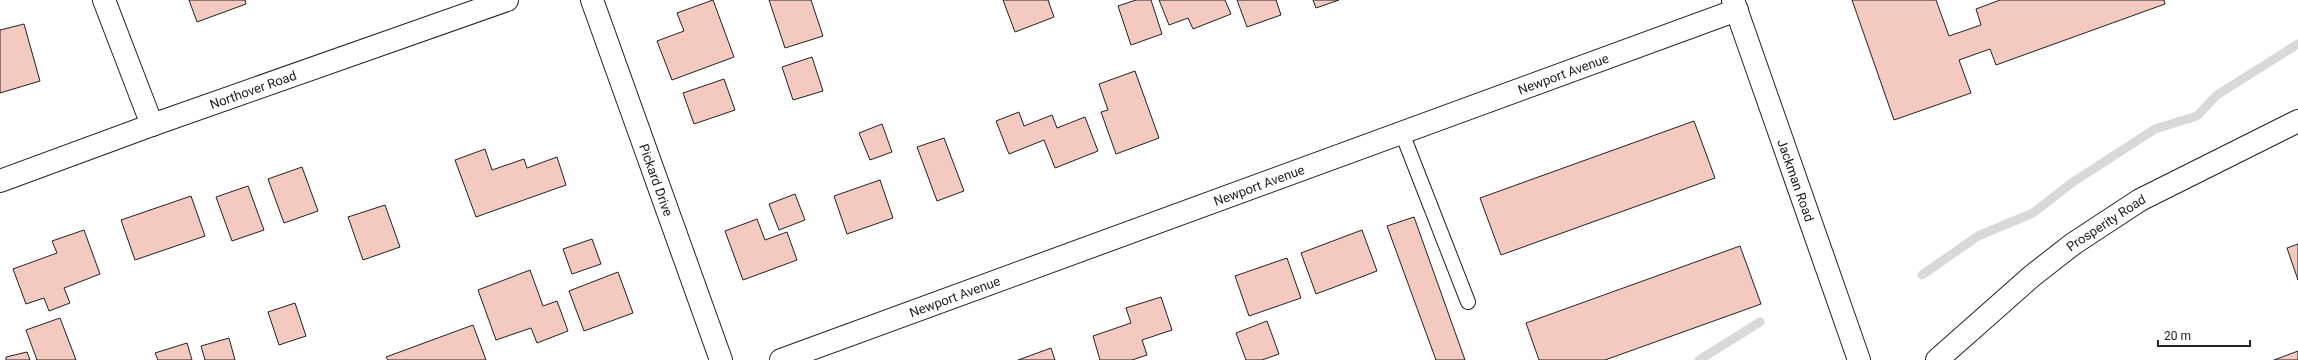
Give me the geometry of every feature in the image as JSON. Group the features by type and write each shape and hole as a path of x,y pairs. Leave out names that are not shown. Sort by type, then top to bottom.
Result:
{"street":[{"path":"104,0 152,125"},
{"name":"Northover Road","path":"0,181 152,125 507,0"},
{"name":"Pickard Drive","path":"592,0 721,360"},
{"name":"Newport Avenue","path":"781,360 1402,133 1735,5"},
{"name":"Jackman Road","path":"1735,5 1859,360"},
{"name":"Prosperity Road","path":"1937,360 2032,276 2073,244 2140,200 2298,121"}],"lane":[{"path":"1402,133 1468,302"}],"building":[{"path":"189,0 245,0 246,4 197,22"},
{"path":"713,0 734,57 672,80 657,41 684,31 677,13"},
{"path":"769,0 811,0 823,36 785,48"},
{"path":"1003,0 1048,0 1054,17 1015,32"},
{"path":"1136,0 1151,0 1162,34 1131,45 1118,6"},
{"path":"1159,0 1225,0 1231,14 1193,29 1188,18 1169,25"},
{"path":"1237,0 1276,0 1281,15 1247,27"},
{"path":"1313,0 1339,0 1316,8"},
{"path":"1852,0 1936,0 1949,36 1981,25 1976,9 2000,0 2164,0 2165,4 1996,65 1990,49 1959,60 1971,93 1894,120"},
{"path":"24,24 40,81 0,93 0,30"},
{"path":"812,57 823,91 793,100 782,67"},
{"path":"1135,71 1159,138 1116,154 1101,112 1108,110 1099,84"},
{"path":"724,79 735,110 694,124 683,93"},
{"path":"1019,112 1024,126 1052,115 1057,128 1085,117 1098,151 1055,168 1044,140 1009,154 996,121"},
{"path":"1694,121 1715,178 1501,255 1480,198"},
{"path":"882,124 892,152 870,160 859,133"},
{"path":"944,138 964,191 937,201 917,147"},
{"path":"485,149 492,170 524,159 527,168 557,157 566,185 476,217 455,160"},
{"path":"302,167 318,211 284,223 268,179"},
{"path":"880,180 893,218 847,234 834,196"},
{"path":"248,186 264,230 232,241 216,197"},
{"path":"795,194 805,220 779,230 769,204"},
{"path":"191,196 205,236 135,260 121,220"},
{"path":"385,205 400,247 363,260 348,217"},
{"path":"1414,217 1465,360 1436,360 1387,226"},
{"path":"757,219 765,240 787,232 797,260 743,280 725,231"},
{"path":"84,230 100,274 64,288 70,303 49,311 44,298 26,304 13,269 57,253 52,241"},
{"path":"1362,230 1377,271 1316,294 1301,253"},
{"path":"592,239 601,264 572,274 563,249"},
{"path":"2298,244 2298,280 2287,248"},
{"path":"1740,246 1761,304 1605,360 1539,360 1526,323"},
{"path":"1287,258 1301,298 1249,316 1235,276"},
{"path":"530,270 543,306 557,301 568,331 537,343 531,328 496,340 478,290"},
{"path":"618,272 633,313 584,331 569,291"},
{"path":"1161,297 1172,330 1142,340 1147,355 1132,360 1100,360 1093,336 1131,323 1126,308"},
{"path":"295,303 306,336 279,345 268,312"},
{"path":"60,318 76,360 37,360 26,330"},
{"path":"1267,321 1279,354 1262,360 1246,360 1236,333"},
{"path":"473,325 486,360 388,360 386,357"},
{"path":"229,338 235,360 205,360 201,346"},
{"path":"187,343 192,360 158,360 155,353"},
{"path":"1051,348 1055,360 1018,360"},
{"path":"2298,351 2298,360 2274,360"},
{"path":"27,352 30,360 6,360 6,357"}],"waterway":[{"path":"1922,275 1978,236 2033,213 2073,182 2155,129 2197,116 2217,95 2298,44"},
{"path":"1699,360 1760,322"}]}
